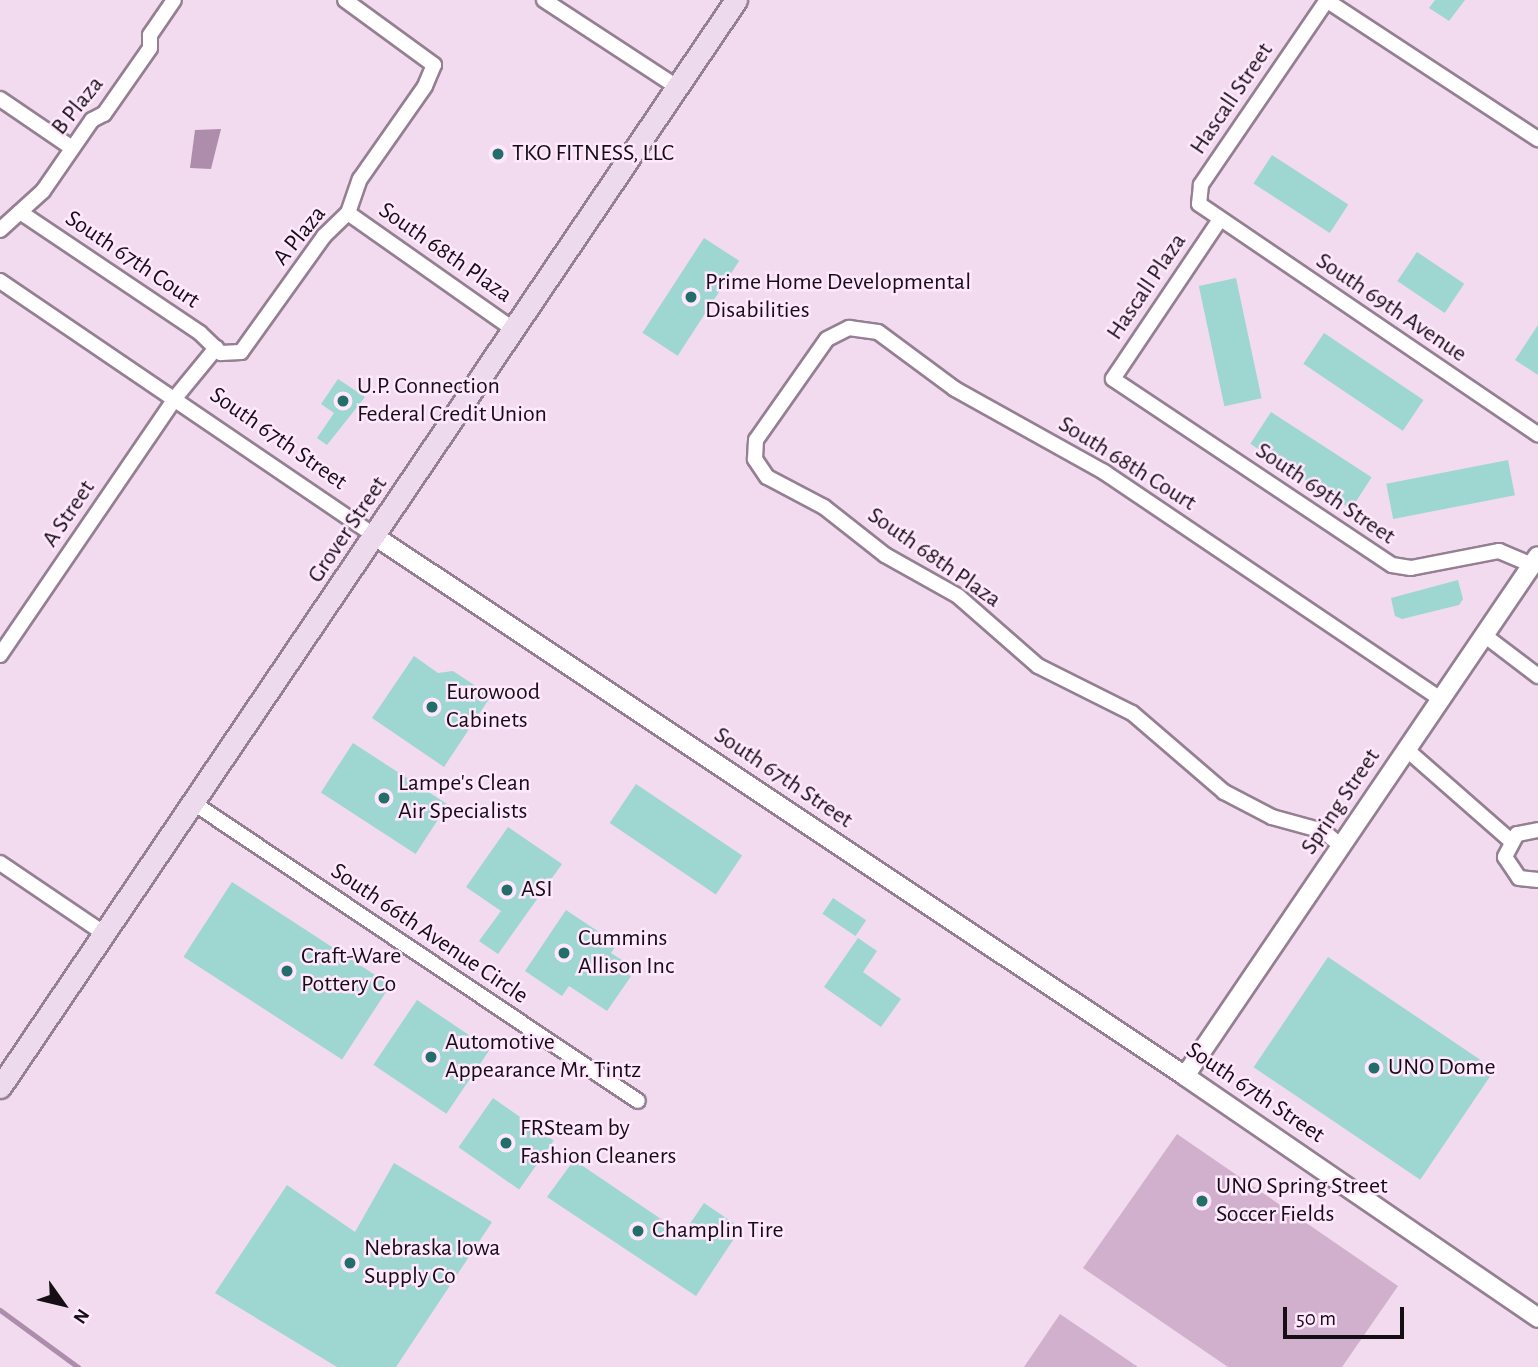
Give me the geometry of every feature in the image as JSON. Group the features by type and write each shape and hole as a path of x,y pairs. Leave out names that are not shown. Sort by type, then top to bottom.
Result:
{"main road":[{"name":"Grover Street","path":"0,1087 516,331 736,0"}],"street":[{"name":"B Plaza","path":"0,230 43,191 92,120 104,114 150,48 150,34 174,0"},
{"name":"A Plaza","path":"216,348 226,356 245,349 324,236 348,213 360,179 425,86 434,65 345,0"},
{"path":"544,0 677,87"},
{"path":"1327,0 1538,139"},
{"name":"Hascall Street","path":"1219,221 1199,204 1201,185 1327,0"},
{"path":"0,99 72,148"},
{"name":"South 67th Court","path":"20,212 216,348"},
{"name":"South 68th Plaza","path":"348,213 516,331"},
{"name":"Hascall Plaza","path":"1112,379 1219,221"},
{"name":"South 69th Avenue","path":"1219,221 1538,434"},
{"name":"South 67th Street","path":"0,281 376,537 1185,1076 1538,1318"},
{"name":"South 68th Court","path":"798,384 827,339 849,328 877,332 955,389 1104,472 1441,699"},
{"path":"175,398 216,348"},
{"name":"South 69th Street","path":"1112,379 1392,565 1411,568 1499,551 1535,561"},
{"name":"South 68th Plaza","path":"798,384 757,440 755,459 767,477 824,507 885,555 958,596 1038,666 1132,713 1224,792 1272,817 1323,831 1341,846"},
{"name":"A Street","path":"0,655 175,398"},
{"name":"Spring Street","path":"1185,1076 1535,561"},
{"path":"1484,635 1538,676"},
{"path":"1406,749 1510,840"},
{"name":"South 66th Avenue Circle","path":"195,804 638,1101"},
{"path":"1538,830 1525,830 1510,840 1505,857 1512,873 1527,881 1538,880"},
{"path":"0,863 105,934"}],"shaded area":[{"path":"221,129 211,169 190,168 195,130"},
{"name":"UNO Spring Street Soccer Fields","path":"1177,1134 1398,1286 1342,1367 1228,1367 1083,1268"},
{"path":"1060,1314 1138,1367 1024,1367"}],"building":[{"path":"1435,0 1465,0 1449,21 1429,8"},
{"path":"1272,155 1348,205 1330,233 1253,184"},
{"name":"Prime Home Developmental Disabilities","path":"704,238 739,261 678,356 642,333"},
{"path":"1417,252 1464,284 1445,313 1397,281"},
{"path":"1236,278 1262,398 1224,406 1199,286"},
{"path":"1538,325 1538,375 1515,360"},
{"path":"1324,333 1423,400 1403,431 1303,364"},
{"name":"U.P. Connection Federal Credit Union","path":"338,379 365,397 327,445 317,438 334,413 321,404"},
{"path":"1271,412 1372,477 1351,509 1250,444"},
{"path":"1508,460 1515,495 1393,519 1386,484"},
{"path":"1458,580 1463,599 1459,605 1402,619 1395,616 1391,598"},
{"name":"Eurowood Cabinets","path":"414,656 438,673 453,671 491,696 444,767 372,718"},
{"name":"Lampe's Clean Air Specialists","path":"353,743 448,805 416,854 321,792"},
{"path":"636,784 742,856 716,895 610,823"},
{"name":"ASI","path":"508,827 562,864 498,954 479,941 501,911 466,887"},
{"name":"Craft-Ware Pottery Co","path":"232,882 391,985 342,1060 184,957"},
{"path":"833,898 866,920 856,936 822,914"},
{"path":"566,910 617,944 611,953 636,969 607,1011 569,986 562,996 525,971"},
{"path":"858,938 877,951 863,972 901,999 881,1027 824,987"},
{"name":"UNO Dome","path":"1328,957 1495,1069 1420,1180 1254,1067"},
{"name":"Automotive Appearance Mr. Tintz","path":"417,1000 490,1049 446,1114 373,1065"},
{"name":"FRSteam by Fashion Cleaners","path":"493,1098 554,1140 519,1190 459,1147"},
{"name":"Champlin Tire","path":"574,1160 683,1234 704,1203 741,1228 696,1296 547,1197"},
{"name":"Nebraska Iowa Supply Co","path":"394,1163 492,1222 396,1367 337,1367 215,1293 287,1185 355,1232"}],"waterway":[{"path":"0,1310 78,1367"}],"place":[{"name":"TKO FITNESS, LLC","path":"498,154"},
{"name":"Prime Home Developmental Disabilities","path":"691,297"},
{"name":"U.P. Connection Federal Credit Union","path":"343,401"},
{"name":"Eurowood Cabinets","path":"432,707"},
{"name":"Lampe's Clean Air Specialists","path":"384,798"},
{"name":"ASI","path":"507,890"},
{"name":"Cummins Allison Inc","path":"564,953"},
{"name":"Craft-Ware Pottery Co","path":"287,971"},
{"name":"Automotive Appearance Mr. Tintz","path":"431,1057"},
{"name":"UNO Dome","path":"1374,1068"},
{"name":"FRSteam by Fashion Cleaners","path":"506,1143"},
{"name":"UNO Spring Street Soccer Fields","path":"1202,1201"},
{"name":"Champlin Tire","path":"638,1231"},
{"name":"Nebraska Iowa Supply Co","path":"350,1263"}]}
